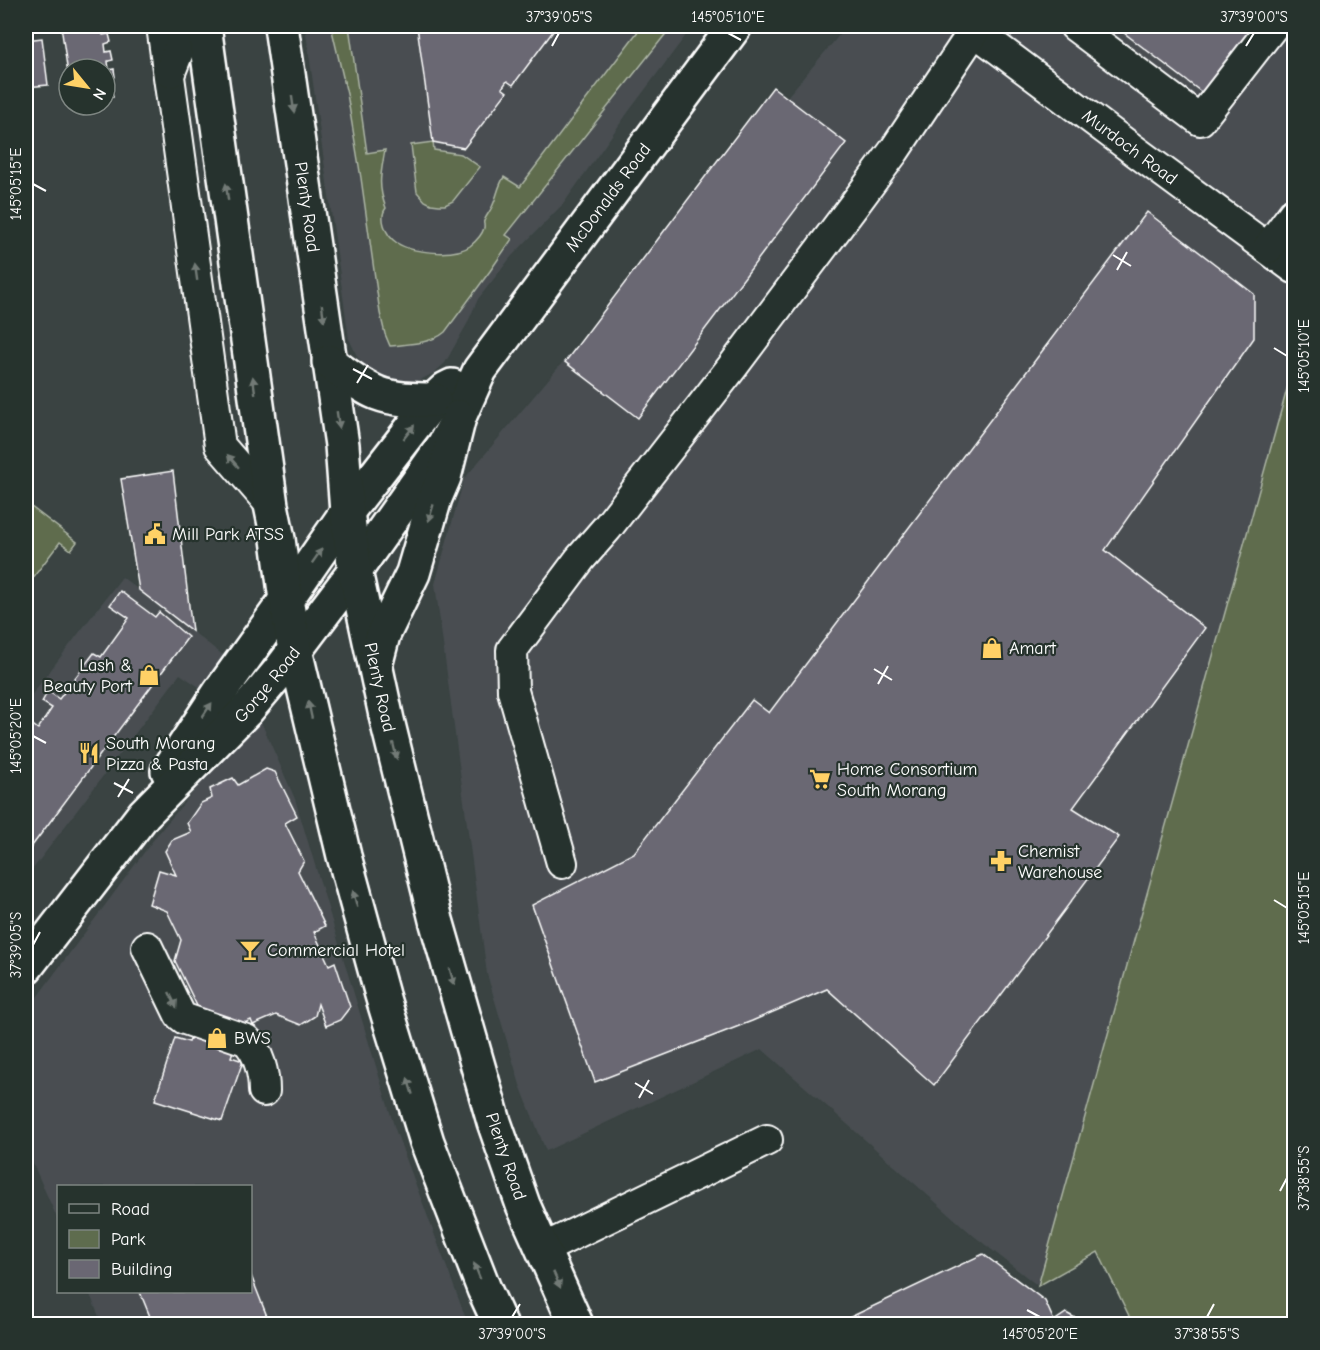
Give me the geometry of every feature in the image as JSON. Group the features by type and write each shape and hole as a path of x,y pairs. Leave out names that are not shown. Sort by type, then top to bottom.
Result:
{"main road":[{"path":"204,26 271,505 295,650 344,856 385,1006 427,1142 484,1289 500,1324"},
{"name":"Plenty Road","path":"281,26 342,446 347,512 356,571 387,720 436,920 494,1122 523,1205 576,1324"},
{"name":"McDonalds Road","path":"356,571 444,445 446,389 480,370 735,26"},
{"path":"329,362 377,393 446,409 444,477 435,498 413,573 383,635 376,664"},
{"name":"McDonalds Road","path":"286,600 347,512 446,409"},
{"name":"Gorge Road","path":"26,967 144,814 264,691 356,571"},
{"name":"Gorge Road","path":"144,814 200,720 286,600"}],"street":[{"path":"162,26 220,446 271,505"},
{"path":"169,75 188,26"},
{"path":"1075,26 1200,120 1273,26"},
{"path":"562,863 513,692 512,650 561,584 733,366 894,151 971,28"},
{"name":"Murdoch Road","path":"971,28 1294,268"},
{"path":"1268,248 1294,213"},
{"path":"147,947 180,1016 246,1040 252,1046 264,1075 264,1091"},
{"path":"543,1249 767,1140"}],"shaded area":[{"path":"305,26 693,26 564,203 511,257 478,299 445,363 434,373 409,383 385,379 371,371 358,358 349,339"},
{"name":"Home Consortium South Morang","path":"847,26 1294,26 1294,364 1038,1286 974,1236 762,1049 546,1151 520,1085 487,974 435,584 464,479"},
{"path":"122,577 228,659 205,691 180,674 26,878 26,702"},
{"path":"258,715 295,799 395,1129 468,1324 102,1324 89,1293 252,1293 252,1185 57,1185 57,1218 26,1148 26,1012 157,835"}],"green space":[{"path":"331,26 349,26 367,153 385,150 381,186 386,208 383,218 386,230 397,243 404,246 444,253 470,246 478,238 483,231 484,221 504,177 520,187 642,26 672,26 506,235 512,239 445,332 426,341 390,346 380,313 347,94"},
{"path":"433,142 434,150 461,154 480,167 453,201 445,205 431,204 417,192 411,145"},
{"path":"1294,364 1294,1324 1133,1324 1098,1252 1038,1286"},
{"path":"26,503 77,542 71,550 60,542 26,587"}],"building":[{"path":"61,26 101,26 103,35 109,34 111,42 105,44 106,52 111,51 112,57 66,57"},
{"path":"417,26 557,26 513,85 507,81 502,88 507,92 464,148 433,142"},
{"path":"1115,26 1257,26 1204,94"},
{"path":"42,38 48,85 26,87 26,40"},
{"path":"773,87 846,143 638,418 565,362"},
{"path":"1147,212 1254,294 1254,338 1105,550 1205,628 1073,808 1119,837 934,1085 827,989 595,1082 532,905 634,853 752,700 769,713"},
{"name":"Mill Park ATSS","path":"173,471 192,631 139,590 121,479"},
{"path":"120,591 155,617 159,612 188,637 26,854 26,720 38,729 52,708 42,702 48,691 59,699 94,653 101,657 129,618 110,605"},
{"name":"Commercial Hotel","path":"266,769 275,772 297,816 285,823 304,861 298,871 325,926 314,932 329,965 335,962 350,1007 340,1020 326,1026 318,1004 315,1016 301,1025 276,1015 253,1025 251,1020 242,1024 231,1057 243,1061 222,1121 155,1100 175,1038 189,1042 199,1010 175,961 181,940 167,911 149,904 159,870 176,875 165,851 172,840 191,832 187,823 201,803 212,798 210,789 233,778 238,785"},
{"path":"983,1254 1045,1301 1054,1321 1066,1313 1086,1324 836,1324"},
{"path":"252,1278 270,1324 153,1324 140,1293 252,1293"}],"place":[{"name":"Mill Park ATSS","path":"155,534"},
{"name":"Amart","path":"992,648"},
{"name":"Lash & Beauty Port","path":"149,675"},
{"name":"South Morang Pizza & Pasta","path":"89,753"},
{"name":"Home Consortium South Morang","path":"820,779"},
{"name":"Chemist Warehouse","path":"1001,861"},
{"name":"Commercial Hotel","path":"250,950"},
{"name":"BWS","path":"217,1038"}]}
